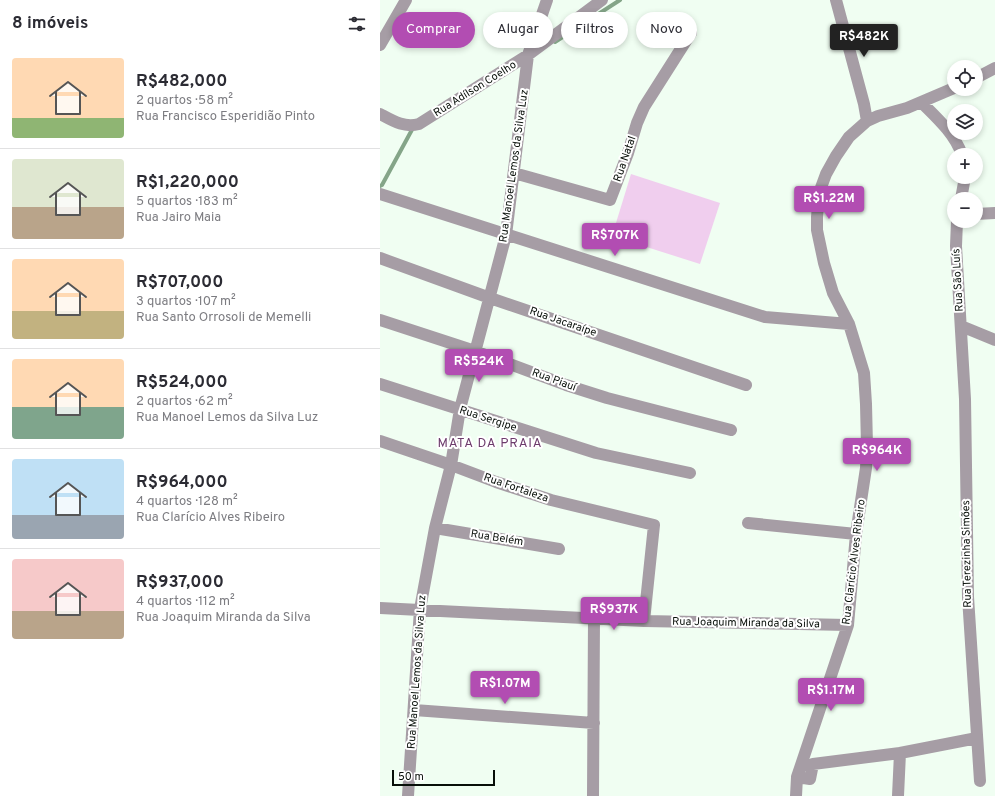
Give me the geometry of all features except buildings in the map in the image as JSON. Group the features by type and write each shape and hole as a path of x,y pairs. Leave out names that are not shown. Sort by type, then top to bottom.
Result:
{"street":[{"path":"380,45 406,0"},
{"name":"Rua Manoel Lemos da Silva Luz","path":"408,796 420,609 434,528 451,465 460,409 506,235 528,55 547,0"},
{"name":"Rua Adílson Coelho","path":"380,114 404,125 414,126 419,124 528,55 602,0"},
{"path":"836,0 864,104 866,122 878,116 922,103 947,91"},
{"name":"Rua Natal","path":"514,173 610,200 644,107 681,48"},
{"path":"983,74 995,68"},
{"path":"922,103 947,129 958,148"},
{"name":"Rua Clarício Alves Ribeiro","path":"796,796 797,777 848,625 856,534 866,468 867,425 864,373 857,348 848,324 833,293 824,263 817,230 817,210 822,184 831,165 849,138 866,122"},
{"path":"380,194 766,317 848,324"},
{"path":"983,214 995,213"},
{"name":"Rua São Luís","path":"957,228 956,246 961,326 995,340"},
{"name":"Rua Jacaraípe","path":"380,258 490,298 746,384"},
{"name":"Rua Piauí","path":"380,320 475,351 566,385 731,430"},
{"name":"Rua Terezinha Simões","path":"961,326 965,399 968,597 980,781"},
{"name":"Rua Sergipe","path":"380,384 596,453 690,473"},
{"name":"Rua Fortaleza","path":"380,442 551,500 654,525 644,621"},
{"path":"748,523 856,534"},
{"name":"Rua Belém","path":"434,528 559,549"},
{"name":"Rua Joaquim Miranda da Silva","path":"380,608 644,621 848,625"},
{"path":"593,796 594,618"},
{"path":"414,710 594,723"},
{"path":"797,777 810,779 813,764 900,753 977,738"},
{"path":"898,796 900,753"}],"shaded area":[{"path":"631,174 720,203 700,264 612,236"}],"waterway":[{"path":"555,42 620,0"},
{"path":"380,186 382,185 414,126"}],"district":[{"name":"MATA DA PRAIA","path":"490,444"}]}
